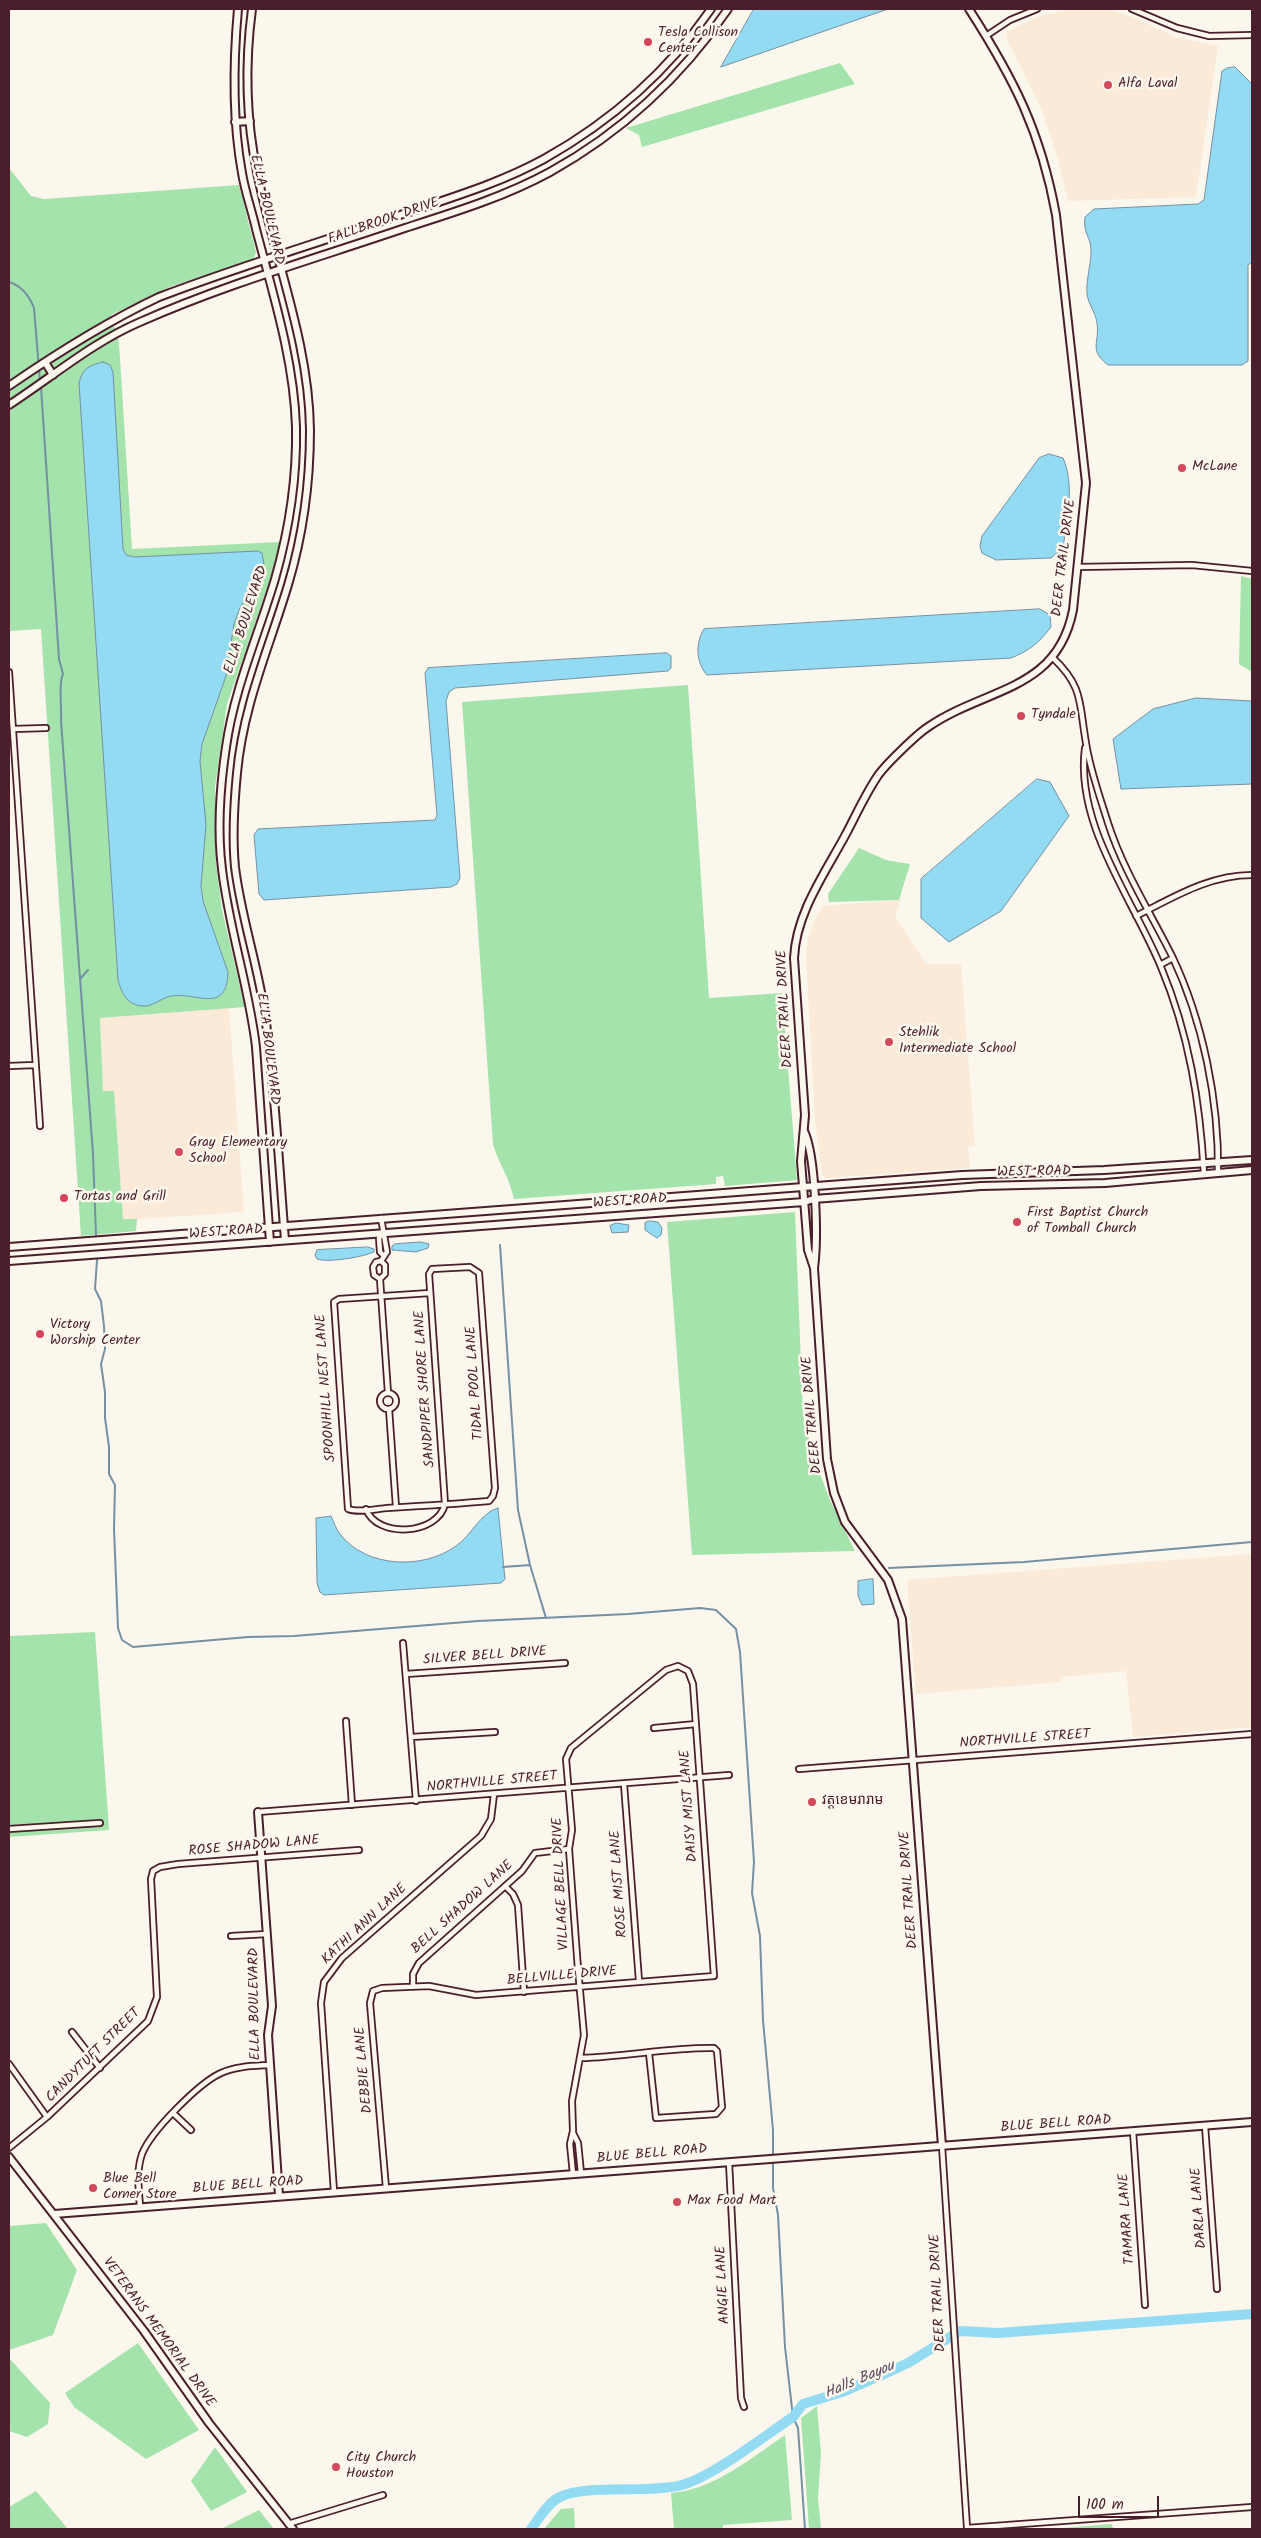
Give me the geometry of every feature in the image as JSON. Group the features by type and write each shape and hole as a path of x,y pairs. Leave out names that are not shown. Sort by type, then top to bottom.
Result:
{"main road":[{"name":"ELLA BOULEVARD","path":"238,9 234,67 235,122 242,174 287,352 296,438 292,495 282,553 234,702 226,746 221,796 222,869 252,1016 262,1112 270,1242"},
{"name":"ELLA BOULEVARD","path":"252,9 248,68 250,121 258,177 301,349 310,437 307,489 295,557 248,705 240,748 235,796 236,867 265,1013 285,1240"},
{"name":"FALLBROOK DRIVE","path":"9,386 58,353 134,309 183,288 478,189 523,170 565,147 606,118 661,70 682,48 711,9"},
{"name":"FALLBROOK DRIVE","path":"9,405 52,374 140,321 268,274 482,202 529,182 572,158 615,130 671,79 692,57 728,9"},
{"name":"DEER TRAIL DRIVE","path":"814,1268 808,1250 802,1161 805,1115 794,958 798,928 807,907 877,776 927,727 1041,670 1053,658 1069,630 1078,568 1086,483 1056,215 1035,132 1001,59 969,9"},
{"path":"661,70 671,79"},
{"path":"235,122 250,121"},
{"path":"134,309 140,321"},
{"path":"45,362 52,374"},
{"path":"296,438 310,437"},
{"path":"282,553 295,557"},
{"path":"221,796 235,796"},
{"path":"252,1016 265,1013"},
{"path":"262,1112 274,1110"},
{"name":"DEER TRAIL DRIVE","path":"804,1131 809,1141 814,1199 816,1248 814,1268 827,1459 831,1480 845,1522 888,1580 902,1619 942,2146"},
{"name":"WEST ROAD","path":"9,1247 962,1175 1008,1175 1252,1160"},
{"path":"1104,1170 1105,1183"},
{"name":"WEST ROAD","path":"9,1261 470,1225 804,1202 814,1199 911,1190 1105,1183 1252,1170"},
{"path":"1007,1186 1008,1175"},
{"path":"910,1180 911,1190"},
{"path":"720,1194 722,1208"},
{"path":"549,1207 550,1220"},
{"path":"469,1213 470,1225"},
{"name":"ELLA BOULEVARD","path":"258,1812 272,2006 268,2035 279,2196"},
{"name":"BLUE BELL ROAD","path":"54,2214 1252,2122"},
{"name":"VETERANS MEMORIAL DRIVE","path":"9,2157 144,2332 209,2423 291,2528"}],"street":[{"path":"986,36 1010,20 1037,9"},
{"path":"1132,9 1177,28 1209,36 1252,34"},
{"path":"1078,568 1192,564 1252,571"},
{"path":"1053,658 1073,680 1079,696 1086,744 1109,824 1148,910 1173,958 1192,1010 1206,1062 1214,1106 1218,1173"},
{"path":"9,672 40,1126"},
{"path":"13,729 46,728"},
{"path":"1086,744 1083,766 1084,783 1103,848 1160,965 1179,1014 1192,1065 1204,1174"},
{"path":"1136,916 1199,884 1220,878 1252,876"},
{"path":"1160,965 1173,958"},
{"path":"9,1066 36,1064"},
{"path":"380,1279 374,1275 373,1267 376,1262 381,1261 387,1252 386,1237 382,1233 381,1218"},
{"path":"381,1261 385,1265 385,1274 380,1279 388,1392"},
{"name":"TIDAL POOL LANE","path":"430,1271 432,1269 470,1267 476,1269 479,1273 495,1488 493,1496 489,1501 445,1504"},
{"name":"SANDPIPER SHORE LANE","path":"430,1271 445,1504"},
{"name":"SPOONHILL NEST LANE","path":"366,1509 348,1509 334,1302 339,1299 430,1293"},
{"path":"388,1392 393,1394 396,1399 395,1404 389,1409 383,1407 380,1401 382,1394 388,1392"},
{"path":"389,1409 396,1507"},
{"path":"445,1504 443,1513 432,1523 409,1530 384,1526 368,1516 366,1509 396,1507 445,1504"},
{"path":"404,1643 416,1801"},
{"name":"SILVER BELL DRIVE","path":"406,1674 566,1663"},
{"name":"DAISY MIST LANE","path":"658,1677 672,1666 678,1666 688,1671 693,1684 714,1976"},
{"name":"VILLAGE BELL DRIVE","path":"572,2174 570,2144 573,2131 572,2101 584,2035 569,1849 572,1830 566,1759 571,1748 658,1677"},
{"path":"346,1721 352,1805"},
{"path":"654,1728 696,1724"},
{"path":"411,1737 495,1732"},
{"name":"NORTHVILLE STREET","path":"799,1768 1252,1734"},
{"name":"NORTHVILLE STREET","path":"258,1812 729,1775"},
{"name":"ROSE MIST LANE","path":"624,1784 639,1981"},
{"name":"KATHI ANN LANE","path":"334,2192 321,2003 324,1982 342,1958 481,1836 491,1819 494,1794"},
{"path":"9,1829 100,1823"},
{"name":"BELL SHADOW LANE","path":"413,1986 413,1974 419,1963 522,1871 535,1853 569,1849"},
{"name":"ROSE SHADOW LANE","path":"153,1871 166,1866 359,1850"},
{"name":"CANDYTUFT STREET","path":"9,2148 48,2117 100,2068 148,2021 154,2010 157,1985 151,1879 153,1871"},
{"path":"505,1886 513,1894 518,1905 524,1992"},
{"path":"231,1936 267,1934"},
{"name":"BELLVILLE DRIVE","path":"413,1986 429,1986 476,1995 714,1976"},
{"name":"DEBBIE LANE","path":"386,2188 370,1995 377,1988 413,1986"},
{"path":"72,2032 100,2068"},
{"path":"581,2058 714,2048 717,2051 722,2107 716,2114 656,2118 649,2053"},
{"path":"9,2064 48,2117"},
{"path":"140,2207 139,2172 142,2153 159,2127 220,2073 236,2068 270,2065"},
{"path":"174,2113 191,2130"},
{"name":"DARLA LANE","path":"1205,2126 1218,2289"},
{"name":"VILLAGE BELL DRIVE","path":"573,2131 578,2143 581,2173"},
{"name":"TAMARA LANE","path":"1133,2131 1145,2305"},
{"name":"DEER TRAIL DRIVE","path":"942,2146 967,2528"},
{"name":"ANGIE LANE","path":"729,2162 741,2398 744,2407"},
{"path":"291,2528 383,2495"},
{"path":"967,2528 1252,2507"}],"shaded area":[{"path":"1072,9 1107,9 1138,19 1175,37 1218,46 1196,197 1068,201 1059,162 1042,110 1006,37 1008,31 1040,16"},
{"name":"Stehlik Intermediate School","path":"900,900 895,916 926,964 961,964 975,1146 968,1147 970,1168 826,1178 822,1175 815,1120 806,955 808,939 814,922 823,906"},
{"name":"Gray Elementary School","path":"229,1008 244,1212 123,1220 114,1092 103,1092 100,1018"},
{"path":"1252,1554 1252,1727 1133,1737 1126,1671 1061,1677 1061,1682 916,1694 907,1580"}],"green space":[{"path":"840,63 855,84 642,147 639,135 626,128"},
{"path":"9,168 31,196 44,199 239,185 256,252 253,260 172,286 111,315 119,343 132,549 280,542 268,586 227,704 215,787 216,863 222,910 245,1007 100,1018 103,1091 114,1091 123,1219 137,1219 136,1231 81,1236 41,629 9,631"},
{"path":"1241,576 1252,579 1252,672 1239,664"},
{"path":"688,685 709,998 782,993 797,1180 725,1186 723,1176 716,1177 716,1184 514,1199 493,1144 462,702"},
{"path":"859,848 886,860 910,864 899,900 829,902 828,894"},
{"path":"795,1212 803,1415 813,1456 830,1500 855,1551 692,1555 667,1222"},
{"path":"95,1632 109,1830 9,1837 9,1636"},
{"path":"46,2223 77,2270 53,2335 9,2350 9,2226"},
{"path":"138,2343 199,2430 146,2459 74,2407 65,2393"},
{"path":"9,2358 50,2403 48,2424 27,2437 9,2431"},
{"path":"817,2406 821,2453 818,2498 821,2529 809,2529 801,2418"},
{"path":"785,2435 792,2520 723,2525 723,2529 674,2529 671,2493 687,2491 702,2486 731,2472"},
{"path":"215,2447 247,2492 211,2511 191,2481"},
{"path":"36,2491 68,2529 9,2529 9,2507"},
{"path":"574,2508 575,2529 544,2529 561,2509"},
{"path":"259,2510 274,2529 223,2528"},
{"path":"1112,2524 1113,2529 1050,2529"}],"water":[{"path":"754,9 888,9 721,67"},
{"path":"1235,67 1252,84 1252,262 1248,265 1248,361 1242,365 1108,365 1098,355 1096,346 1097,323 1087,294 1091,251 1085,228 1085,217 1094,209 1198,204 1204,200 1222,71"},
{"path":"103,362 110,365 113,372 123,549 126,555 135,557 257,551 262,553 264,565 240,608 234,624 226,676 202,744 200,761 206,825 201,886 203,901 228,972 226,985 222,993 209,999 172,996 146,1006 140,1006 127,999 118,980 79,383 82,374 87,368"},
{"path":"1049,454 1063,458 1069,480 1069,503 1063,548 1051,558 996,560 982,553 980,546 982,536 1039,458"},
{"path":"1040,609 1050,615 1051,627 1033,646 1011,658 707,675 703,670 698,653 699,640 704,629"},
{"path":"667,653 671,656 671,668 668,671 455,688 449,692 446,701 460,878 457,884 451,887 264,900 259,894 254,835 258,829 435,820 437,815 425,673 428,668"},
{"path":"1196,698 1252,701 1252,784 1121,789 1113,739 1153,709"},
{"path":"1037,779 1050,782 1069,816 1001,911 949,942 921,918 921,879"},
{"path":"650,1221 658,1222 662,1228 661,1235 657,1238 645,1230 645,1223"},
{"path":"616,1223 629,1225 628,1232 612,1233 610,1226"},
{"path":"421,1242 429,1244 428,1248 416,1252 392,1250 392,1246 395,1244"},
{"path":"368,1247 374,1249 374,1252 346,1259 322,1260 317,1259 315,1255 317,1250"},
{"path":"498,1508 505,1579 501,1583 324,1595 320,1592 317,1583 316,1518 331,1516 340,1534 364,1554 395,1562 412,1562 443,1554 456,1546 481,1519"},
{"path":"873,1579 874,1604 862,1605 858,1596 858,1581"}],"waterway":[{"path":"9,282 18,286 24,292 34,308 40,382"},
{"path":"41,387 59,659 63,674 60,690 61,721 93,1154 96,1235"},
{"path":"81,978 88,970"},
{"path":"500,1245 518,1510 530,1565 546,1618"},
{"path":"97,1260 95,1289 101,1301 104,1326 105,1349 101,1364 105,1392 109,1474 115,1485 114,1529 118,1628 122,1640 133,1647 478,1621 628,1614 700,1608 716,1610 736,1629 740,1652 754,1862 752,1893 760,1936 763,2020 773,2130 773,2157"},
{"path":"889,1568 1024,1562 1252,1542"},
{"path":"503,1567 530,1565"},
{"path":"773,2161 773,2188 778,2215 785,2347 793,2417 798,2428 805,2529"},
{"name":"Halls Bayou","path":"531,2529 550,2504 558,2498 570,2494 600,2490 668,2488 695,2480 739,2455 793,2417 803,2404 845,2391 908,2363 960,2331 998,2333 1252,2314"}],"place":[{"name":"Tesla Collison Center","path":"648,42"},
{"name":"Alfa Laval","path":"1108,85"},
{"name":"McLane","path":"1182,468"},
{"name":"Tyndale","path":"1021,716"},
{"name":"Stehlik Intermediate School","path":"889,1042"},
{"name":"Gray Elementary School","path":"179,1152"},
{"name":"Tortas and Grill","path":"64,1198"},
{"name":"First Baptist Church of Tomball Church","path":"1017,1222"},
{"name":"Victory Worship Center","path":"40,1334"},
{"name":"វត្តខេមរារាម","path":"812,1802"},
{"name":"Blue Bell Corner Store","path":"93,2188"},
{"name":"Max Food Mart","path":"677,2202"},
{"name":"City Church Houston","path":"336,2467"}]}
